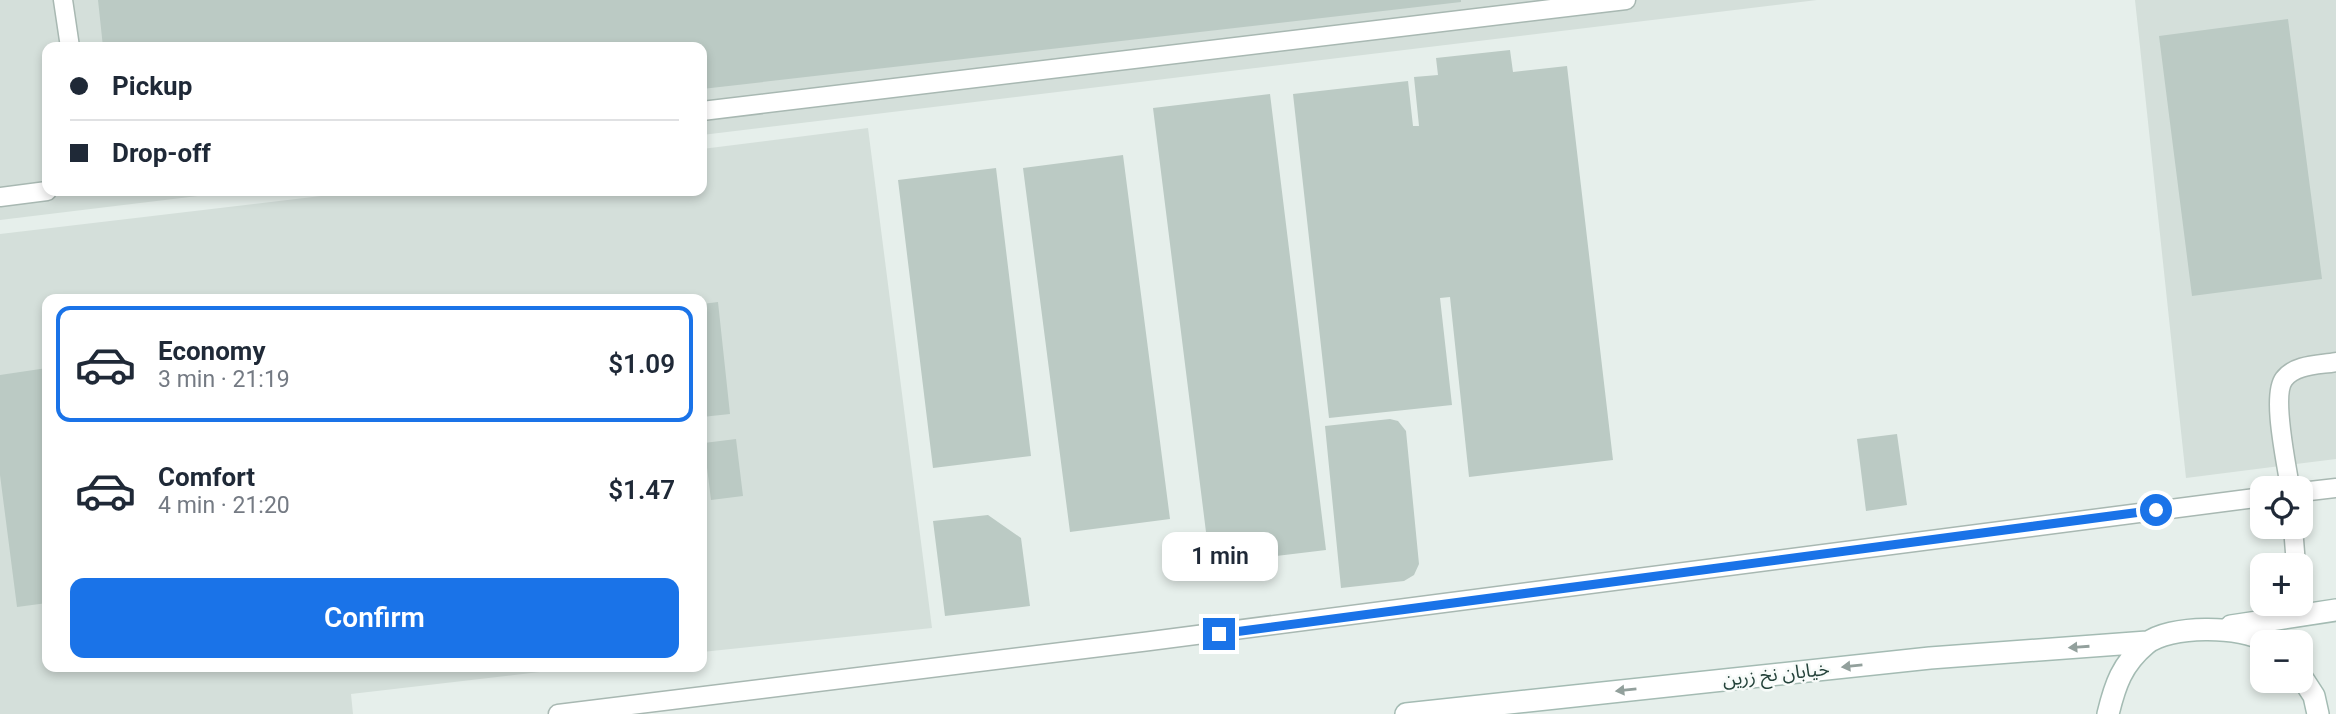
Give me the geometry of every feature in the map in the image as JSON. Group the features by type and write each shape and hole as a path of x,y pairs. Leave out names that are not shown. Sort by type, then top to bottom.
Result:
{"street":[{"path":"2313,610 2336,610"},
{"path":"2223,628 2274,616"},
{"path":"2223,628 2250,637"},
{"name":"خیابان نخ زرین","path":"1406,714 1930,657 2147,642 2184,631 2223,628"},
{"path":"2108,714 2117,677 2147,642"},
{"path":"2312,693 2318,714"}],"lane":[{"path":"62,0 68,42"},
{"path":"707,110 1626,0"},
{"path":"0,197 42,192"},
{"path":"2288,476 2278,392 2285,377 2300,368 2336,362"},
{"path":"2313,491 2336,488"},
{"path":"558,714 1178,640 1687,570 2250,499"}],"shaded area":[{"path":"0,0 1817,0 707,134 707,42 42,42 42,196 198,196 0,220"},
{"path":"2135,0 2336,0 2336,459 2186,478"},
{"path":"868,128 932,628 707,651 707,294 42,294 42,672 539,672 351,694 353,714 0,714 0,234 321,196 707,196 707,148"}],"building":[{"path":"98,0 1461,0 707,88 707,42 102,42"},
{"path":"2288,19 2322,279 2192,296 2159,36"},
{"path":"1510,50 1513,72 1567,66 1613,460 1469,477 1450,297 1440,298 1452,405 1329,418 1293,94 1408,81 1413,126 1419,126 1414,77 1438,75 1436,58"},
{"path":"1270,94 1326,550 1210,564 1153,108"},
{"path":"1123,155 1170,519 1070,532 1023,168"},
{"path":"996,168 1031,456 933,468 898,180"},
{"path":"718,302 730,414 707,416 707,303"},
{"path":"42,369 42,604 17,607 0,475 0,375"},
{"path":"1390,419 1398,421 1406,431 1419,564 1414,575 1404,581 1341,588 1325,426"},
{"path":"1897,434 1907,505 1866,511 1857,439"},
{"path":"736,439 743,496 711,500 707,443"},
{"path":"988,515 1021,538 1030,606 945,616 933,521"}],"route":[{"path":"1219,634 1700,568 2156,510"}]}
